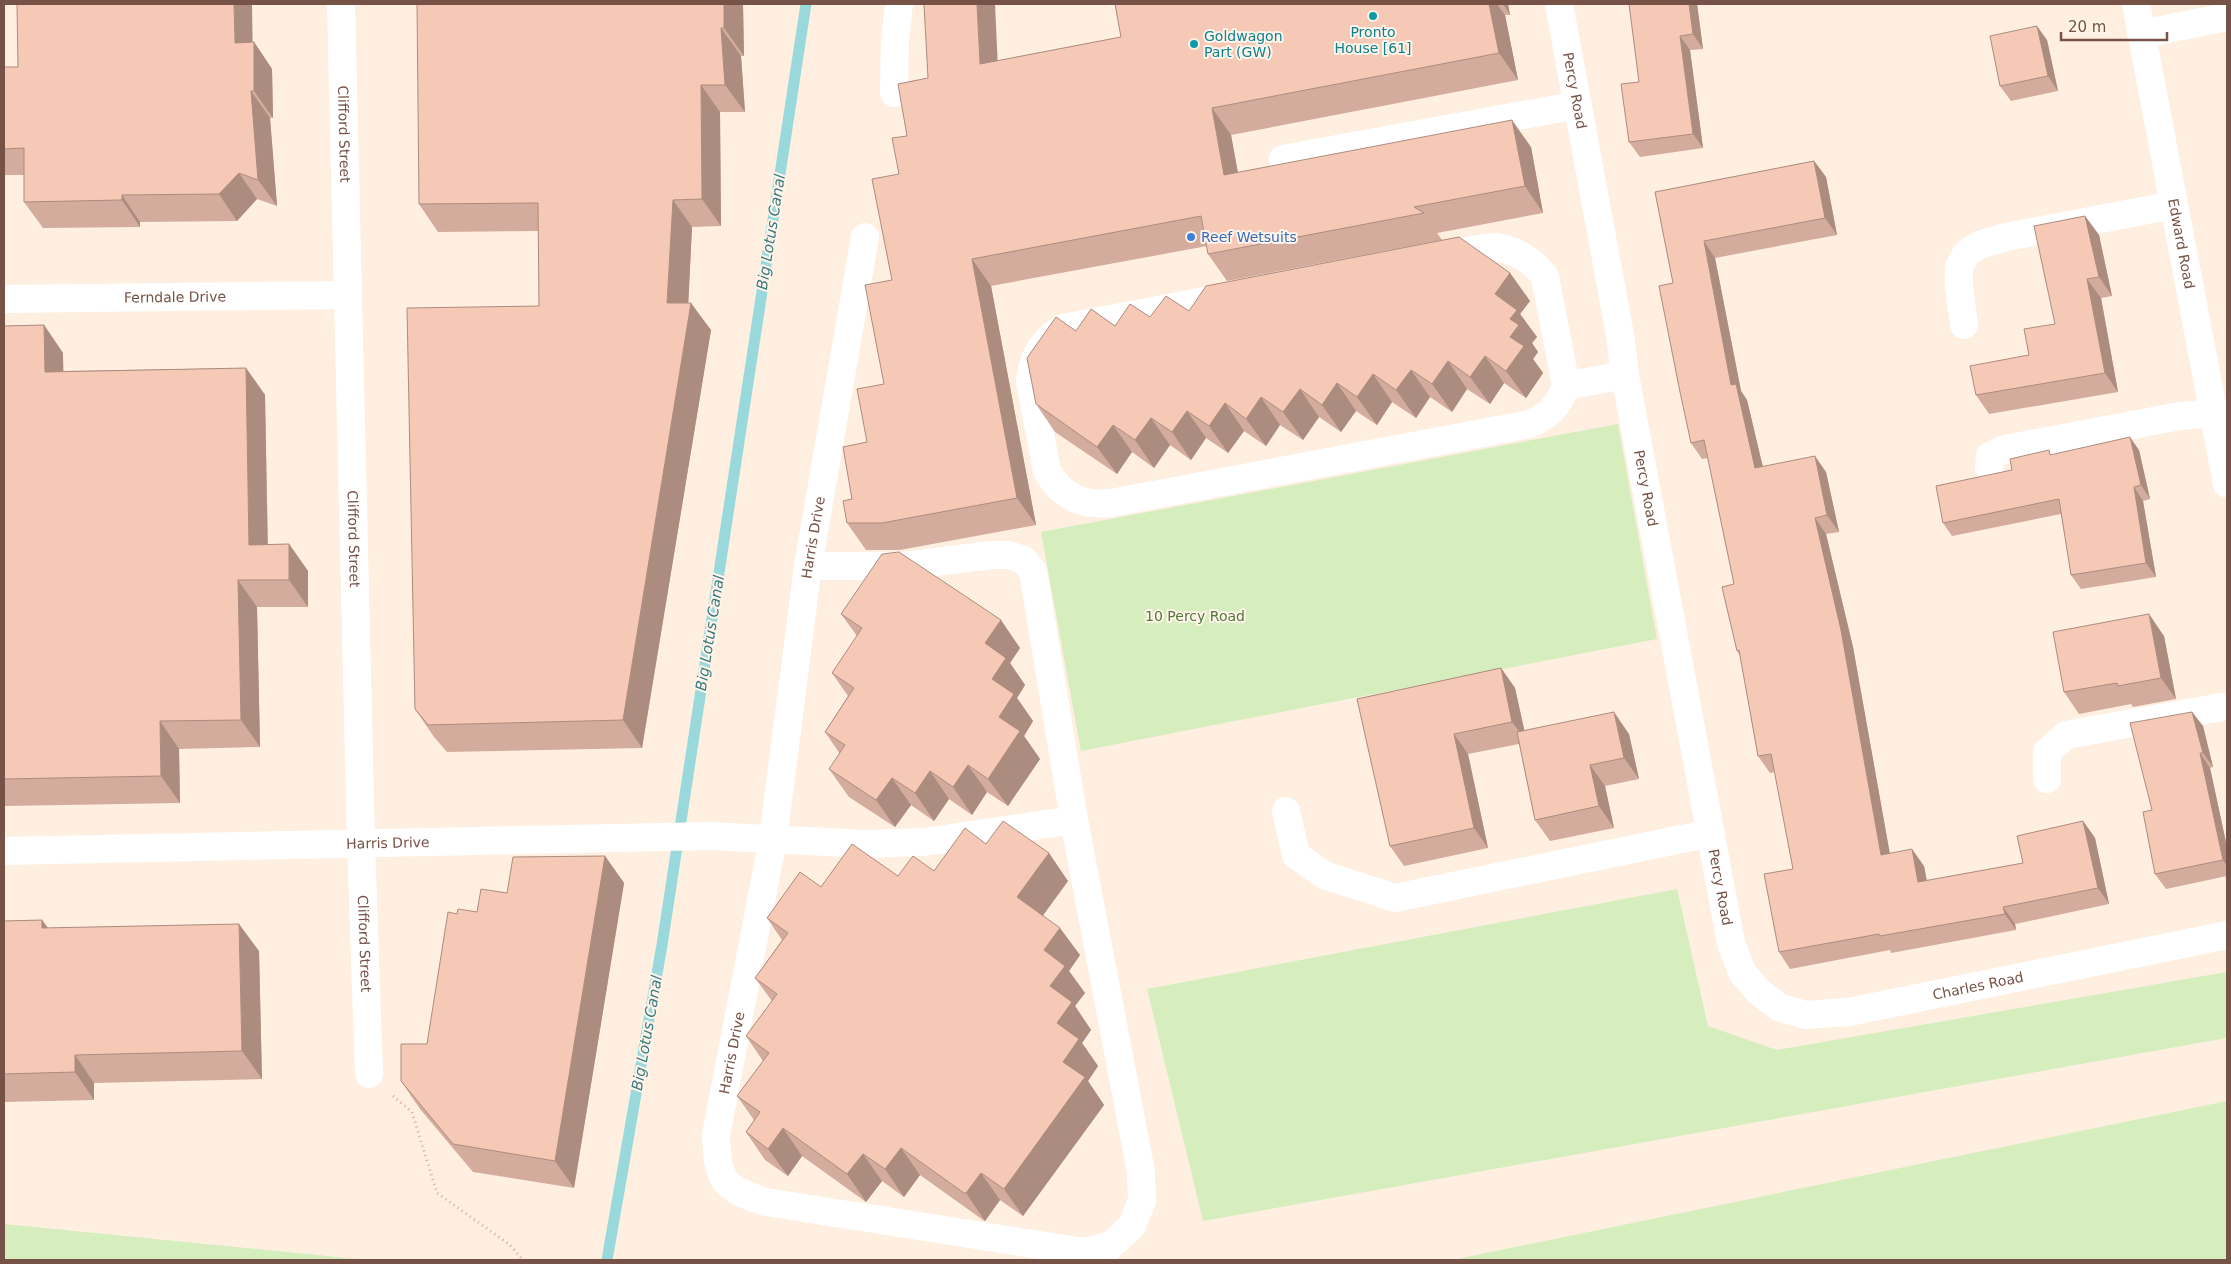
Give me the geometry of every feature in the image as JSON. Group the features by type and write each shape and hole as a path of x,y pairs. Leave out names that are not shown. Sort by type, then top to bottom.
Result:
{"street":[{"name":"Clifford Street","path":"341,4 361,843 369,1074"},
{"path":"894,92 895,40 899,4"},
{"name":"Percy Road","path":"1559,4 1625,375 1731,943 1742,972"},
{"name":"Edward Road","path":"2136,4 2227,484"},
{"path":"2142,34 2227,17"},
{"path":"1283,159 1578,105"},
{"path":"1964,325 1959,286 1959,267 1966,254 1979,245 2006,236 2174,205"},
{"name":"Harris Drive","path":"4,851 710,836 773,839 866,844 924,842 1074,820 1141,1172 1142,1201 1131,1227 1110,1246 1084,1252 766,1202 740,1194 723,1180 718,1160 716,1136 773,839 808,566 864,237"},
{"path":"1496,247 1521,254 1535,264 1545,277 1566,386 1561,400 1551,412 1530,424 1097,504 1084,503 1072,497 1053,481 1047,471 1030,382 1031,368 1039,350 1052,335 1063,328 1496,247"},
{"name":"Ferndale Drive","path":"4,299 347,295"},
{"path":"1566,386 1625,375"},
{"path":"1990,469 1990,456 2005,449 2180,416 2214,413"},
{"path":"808,566 904,566 991,555 1008,555 1024,560 1033,571 1074,820"},
{"path":"2047,779 2047,752 2066,736 2227,706"},
{"path":"1286,811 1296,855 1324,875 1395,898 1711,833"},
{"name":"Charles Road","path":"1742,972 1758,992 1780,1008 1806,1015 1849,1012 2227,935"}],"path":[{"path":"369,1074 412,1112 437,1193 510,1244 523,1260"}],"green space":[{"name":"10 Percy Road","path":"1618,424 1657,639 1081,751 1041,532"},
{"path":"1677,889 1708,1026 1777,1050 2227,972 2227,1038 1203,1221 1147,989"},
{"path":"2227,1101 2227,1260 1452,1260"},
{"path":"4,1224 368,1260 4,1260"}],"building":[{"path":"17,4 234,4 235,43 254,42 254,91 251,91 258,180 239,173 219,194 122,195 122,200 24,202 24,148 4,149 4,67 18,67"},
{"path":"417,4 724,4 724,28 721,28 725,85 701,85 702,199 673,200 667,303 691,303 623,720 428,725 415,709 407,308 539,306 538,203 419,204"},
{"path":"924,4 977,4 980,64 1121,37 1115,4 1489,4 1499,53 1212,108 1224,175 1512,120 1525,186 1414,207 1424,213 1208,254 1201,216 972,259 1017,498 882,523 847,523 843,501 852,499 843,447 867,442 857,389 884,384 865,285 892,280 872,179 899,174 892,138 907,136 898,84 928,78"},
{"path":"1629,4 1689,4 1693,34 1680,36 1693,134 1629,142 1621,84 1639,82"},
{"path":"2037,26 2048,76 2000,86 1990,36"},
{"path":"1814,161 1825,218 1704,241 1731,385 1736,384 1755,468 1815,456 1827,515 1815,518 1841,630 1881,855 1912,849 1918,882 2023,863 2017,836 2083,821 2098,888 2003,907 2005,914 1779,952 1764,874 1793,869 1771,754 1758,756 1739,650 1737,651 1722,587 1734,584 1704,440 1691,443 1680,392 1659,286 1673,283 1655,192"},
{"path":"2085,216 2099,277 2087,279 2105,373 1976,395 1970,366 2029,355 2024,329 2055,324 2034,226"},
{"path":"1459,237 1510,273 1495,294 1517,310 1510,319 1519,325 1510,337 1524,346 1506,371 1485,356 1470,377 1448,361 1432,384 1411,370 1396,390 1373,374 1357,397 1337,383 1322,405 1300,389 1283,412 1261,397 1246,419 1225,403 1209,426 1187,411 1172,432 1151,418 1135,440 1113,425 1097,447 1036,404 1027,358 1056,317 1076,331 1091,309 1115,326 1130,304 1150,317 1166,296 1189,311 1206,286"},
{"path":"44,325 45,372 246,368 249,545 289,544 289,580 238,580 241,720 160,721 161,776 4,779 4,326"},
{"path":"2130,437 2141,485 2134,487 2146,563 2071,575 2059,499 1943,523 1936,486 2012,470 2010,459 2049,450 2050,455"},
{"path":"899,552 1001,620 985,643 1006,658 992,679 1014,694 999,717 1020,731 988,779 968,765 953,787 930,771 915,793 892,778 876,800 829,769 845,745 825,732 854,688 832,673 862,628 841,614 882,554"},
{"path":"2149,614 2161,678 2118,686 2117,683 2064,692 2053,632"},
{"path":"1501,668 1512,722 1454,734 1474,828 1390,846 1357,699"},
{"path":"1614,712 1624,758 1590,765 1599,806 1535,820 1517,732"},
{"path":"2192,712 2203,753 2200,753 2223,860 2155,874 2143,812 2152,810 2130,723"},
{"path":"1003,821 1049,853 1017,897 1060,928 1044,950 1065,966 1050,986 1072,1002 1057,1023 1079,1039 1063,1062 1085,1077 1004,1189 981,1173 966,1193 964,1193 901,1148 885,1169 863,1154 847,1174 783,1128 768,1149 746,1132 760,1112 737,1096 769,1053 746,1036 777,994 755,978 788,933 767,918 800,872 821,887 852,844 898,876 913,856 934,871 965,828 986,844"},
{"path":"605,856 555,1161 453,1144 401,1081 401,1044 427,1044 448,912 457,914 458,909 477,912 481,889 507,893 513,857"},
{"path":"42,920 42,928 239,924 242,1051 75,1055 75,1072 4,1074 4,921"}],"waterway":[{"name":"Big Lotus Canal","path":"607,1260 662,945 806,4"}],"place":[{"name":"Pronto House [61]","path":"1373,16"},
{"name":"Goldwagon Part (GW)","path":"1194,44"},
{"name":"Reef Wetsuits","path":"1191,237"}]}
